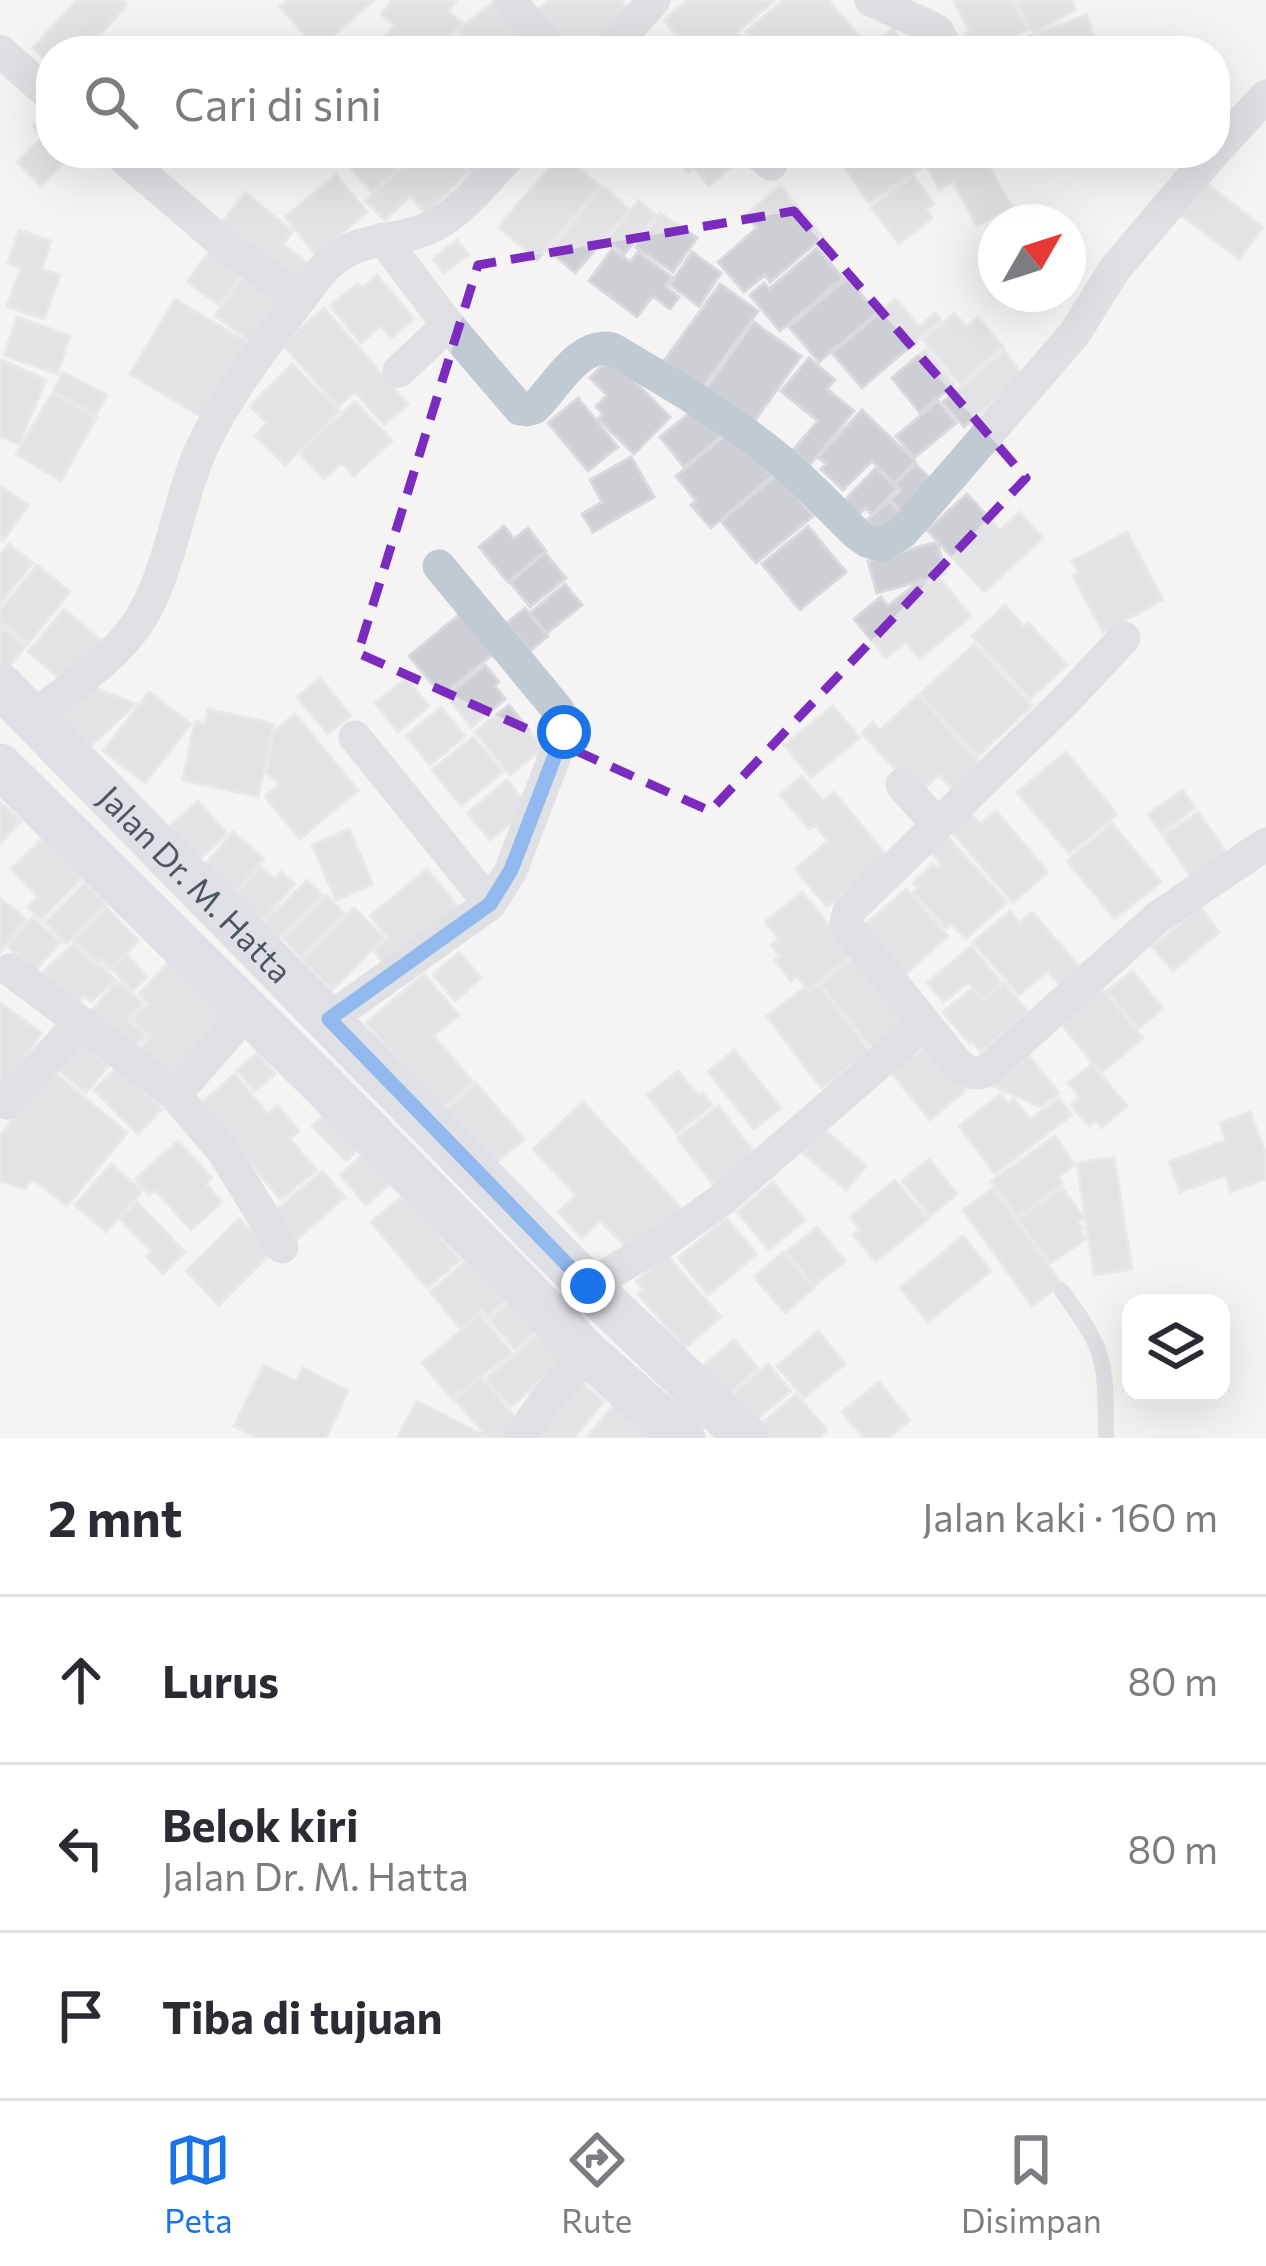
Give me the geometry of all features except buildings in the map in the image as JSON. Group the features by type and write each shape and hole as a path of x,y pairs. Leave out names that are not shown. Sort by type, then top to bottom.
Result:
{"main road":[{"name":"Jalan Dr. M. Hatta","path":"0,685 588,1286 747,1438"},
{"name":"Jalan Dr. M. Hatta","path":"0,766 588,1354 682,1438"}],"street":[{"path":"510,0 540,36"},
{"path":"633,36 654,0"},
{"path":"871,0 940,36"},
{"path":"0,51 36,83"},
{"path":"1230,135 1266,96"},
{"path":"135,168 232,251 301,298"},
{"path":"34,717 137,624 214,423 301,298 337,256 362,243 422,231 445,219 497,168"},
{"path":"383,239 520,409 540,402 589,350 612,349 750,436 866,541 882,545 903,532 1075,333 1114,270 1199,168"},
{"path":"399,371 448,325"},
{"path":"329,1019 490,904 511,870 562,739 564,725 558,710 439,566"},
{"path":"1124,638 846,916 849,929 965,1071 980,1073 1158,917 1266,844"},
{"path":"355,737 490,904"},
{"path":"902,785 937,824"},
{"path":"10,970 175,1095 223,1150 282,1246"},
{"path":"175,1095 248,1011"},
{"path":"2,1104 80,1022"},
{"path":"588,1286 664,1241 742,1184 924,1024"},
{"path":"519,1438 545,1400 588,1354"}],"lane":[{"path":"1062,1291 1098,1351 1106,1438"}],"highlighted area":[{"path":"794,211 1026,478 710,811 358,653 478,265"}],"route":[{"path":"564,732 511,870 490,904 329,1019 588,1286"}]}
